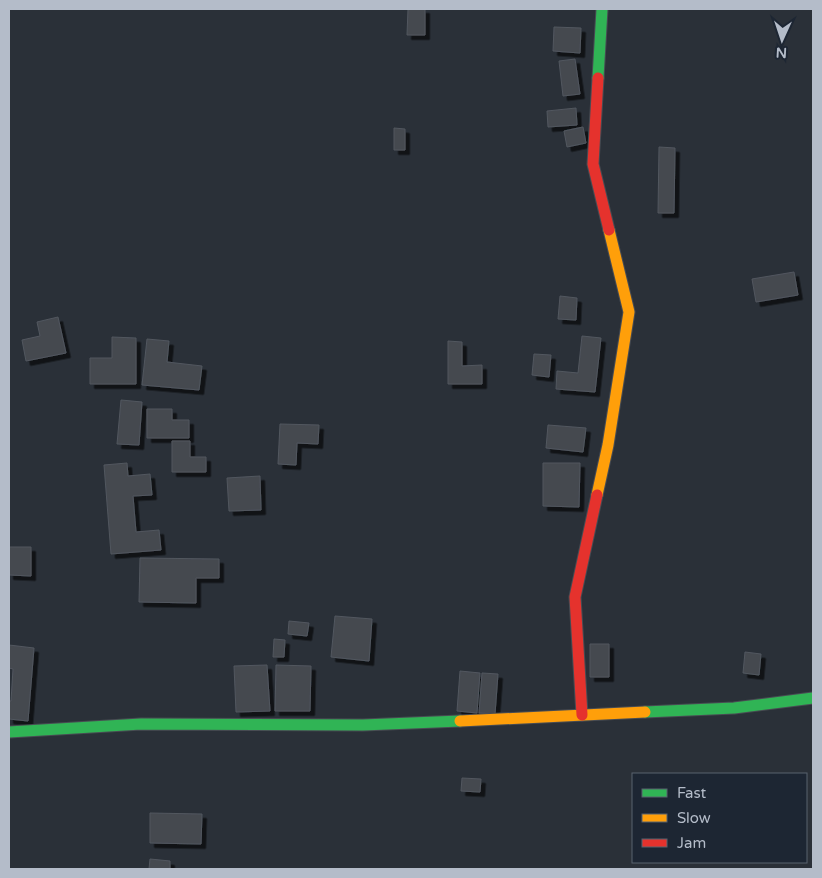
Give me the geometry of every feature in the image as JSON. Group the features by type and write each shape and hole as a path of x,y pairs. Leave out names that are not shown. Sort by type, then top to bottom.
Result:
{"street":[{"path":"582,715 575,597 608,445 629,312 593,164 602,9"},
{"path":"9,732 141,724 363,725 734,708 813,698"}],"building":[{"path":"408,9 425,9 425,35 407,35"},
{"path":"554,27 581,28 580,53 553,51"},
{"path":"575,59 580,94 563,96 559,61"},
{"path":"576,108 577,125 548,127 547,111"},
{"path":"583,127 586,143 567,147 564,131"},
{"path":"394,128 405,129 405,150 394,150"},
{"path":"659,147 675,148 674,213 658,213"},
{"path":"794,272 798,295 756,302 752,279"},
{"path":"560,296 577,298 576,320 558,319"},
{"path":"58,317 66,353 26,361 22,340 40,336 37,322"},
{"path":"582,336 601,338 595,392 556,389 557,371 578,373"},
{"path":"112,337 136,338 136,384 90,384 90,358 112,358"},
{"path":"147,339 169,341 167,362 202,366 199,390 142,385"},
{"path":"448,341 462,342 462,366 482,365 482,384 448,384"},
{"path":"534,354 551,355 549,377 532,375"},
{"path":"121,400 142,402 139,445 117,444"},
{"path":"147,409 172,409 172,420 189,420 189,438 147,438"},
{"path":"280,424 319,425 318,444 297,443 296,465 278,464"},
{"path":"548,425 586,428 583,452 546,448"},
{"path":"172,441 190,441 190,457 206,457 206,472 172,472"},
{"path":"127,463 128,476 150,474 152,495 133,496 136,532 159,530 161,550 111,554 104,465"},
{"path":"543,463 580,463 579,507 543,506"},
{"path":"260,476 261,510 229,511 227,478"},
{"path":"9,547 31,547 31,576 9,575"},
{"path":"140,558 219,559 219,578 196,578 196,603 139,602"},
{"path":"335,616 372,619 369,661 331,657"},
{"path":"289,621 309,623 307,636 288,634"},
{"path":"274,639 285,640 284,657 273,657"},
{"path":"590,644 609,644 609,677 590,677"},
{"path":"9,645 34,648 28,721 9,719 13,669 9,668"},
{"path":"745,652 761,654 759,675 743,673"},
{"path":"267,665 270,711 236,712 234,666"},
{"path":"276,665 311,666 310,711 275,711"},
{"path":"460,671 480,673 477,713 457,711"},
{"path":"482,673 498,674 495,714 479,713"},
{"path":"462,778 481,779 480,792 461,791"},
{"path":"150,813 202,814 201,844 150,843"},
{"path":"150,859 170,861 170,869 149,869"}],"traffic: fast":[{"path":"598,78 602,9"},
{"path":"645,712 734,708 813,698"},
{"path":"9,732 141,724 363,725 460,721"}],"traffic: slow":[{"path":"597,495 608,445 629,312 609,230"},
{"path":"460,721 645,712"}],"traffic: jam":[{"path":"598,78 593,164 609,230"},
{"path":"582,715 575,597 597,495"}]}
